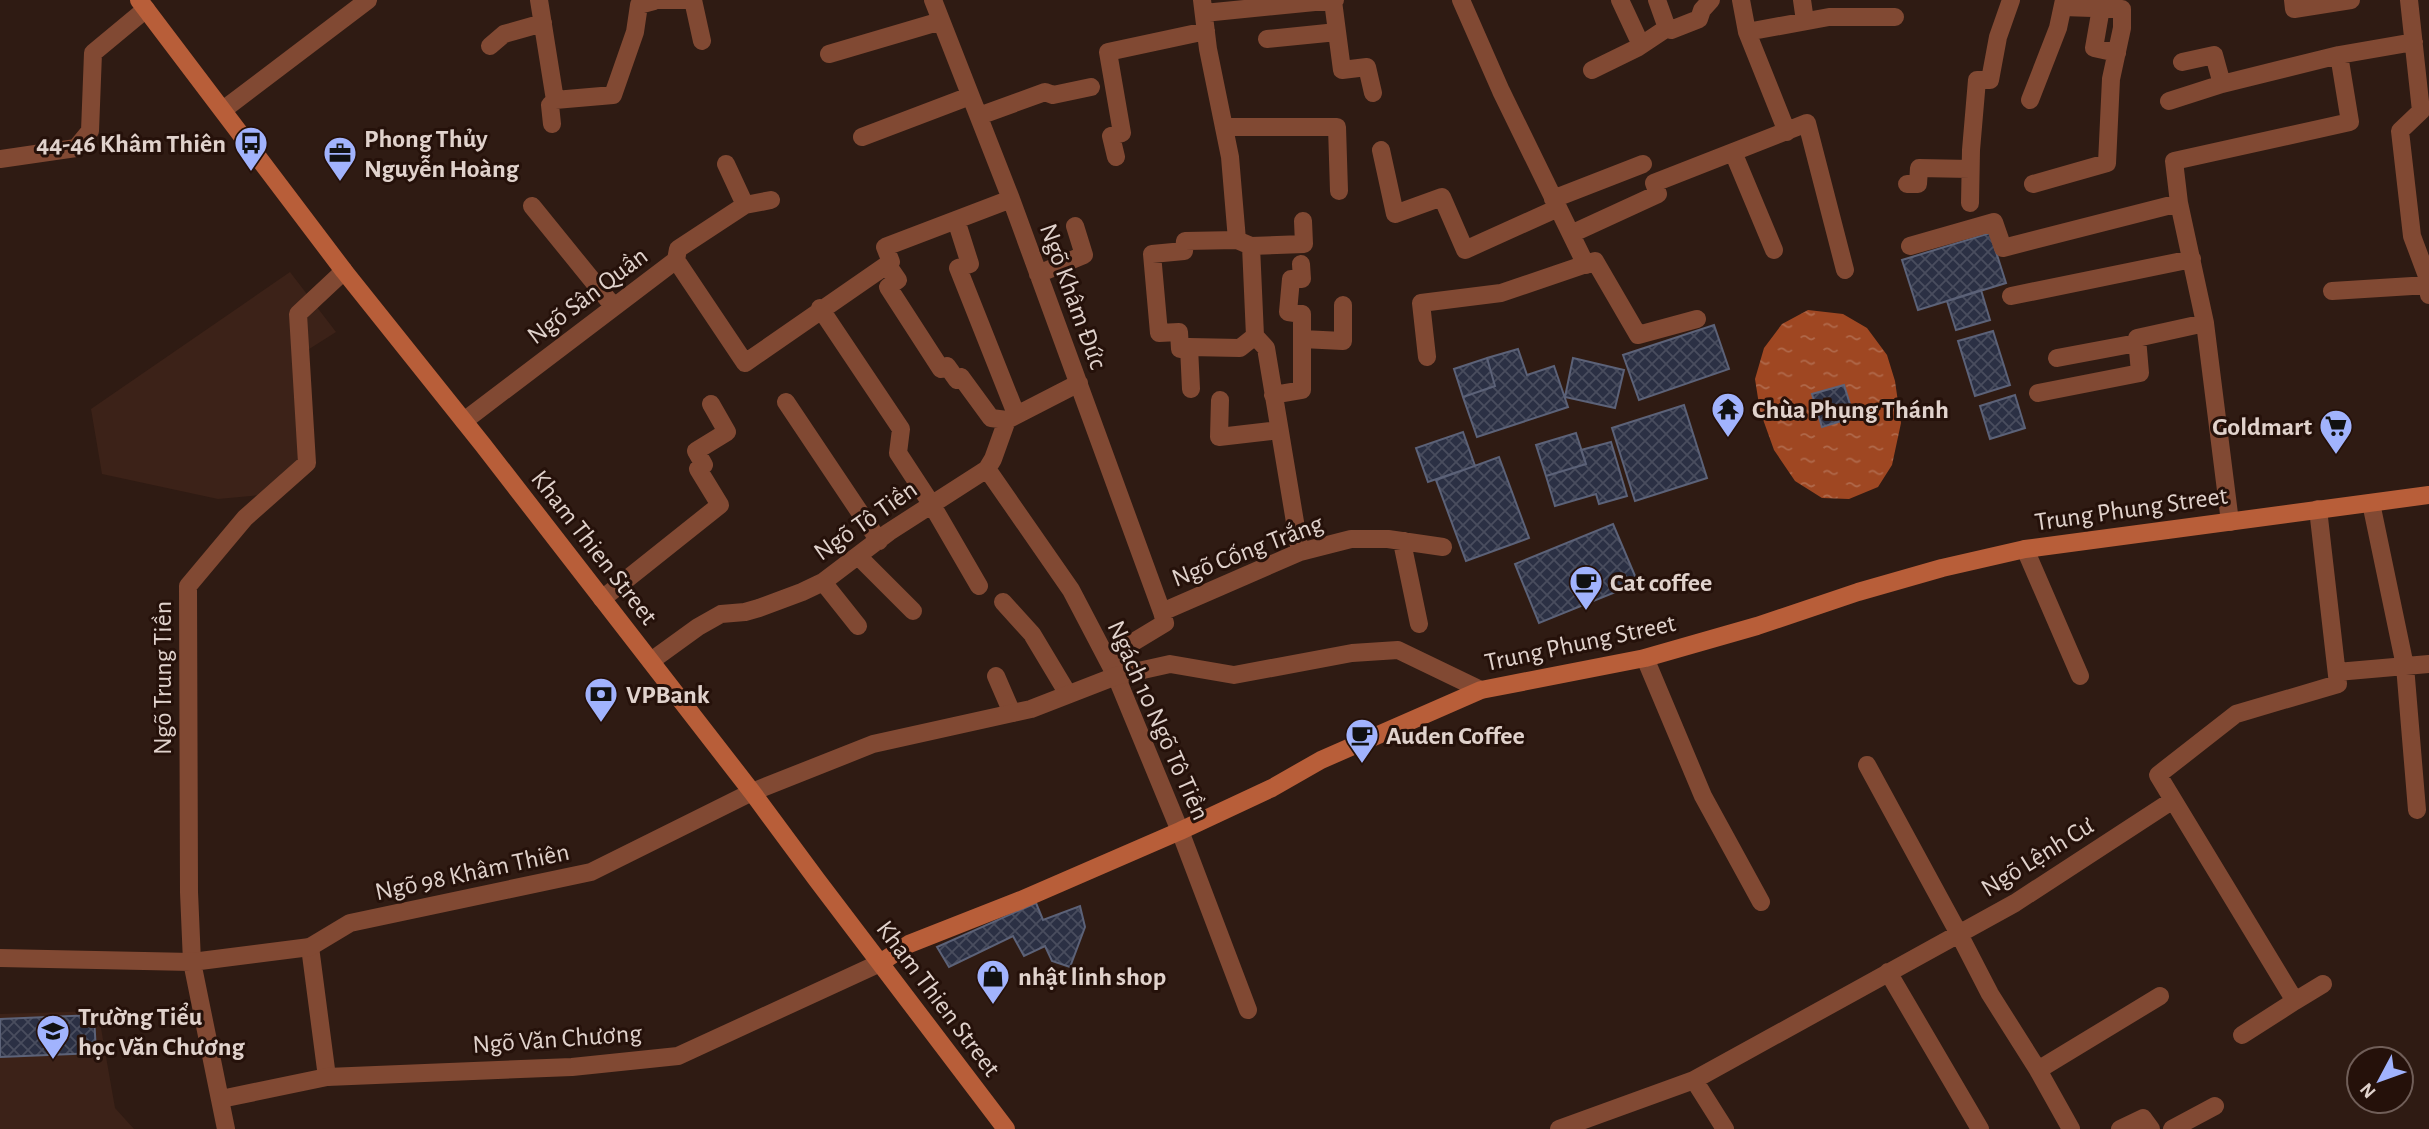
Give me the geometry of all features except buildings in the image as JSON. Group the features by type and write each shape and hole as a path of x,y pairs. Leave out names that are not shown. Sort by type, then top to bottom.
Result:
{"street":[{"path":"223,110 368,0"},
{"path":"539,0 555,100"},
{"path":"552,124 550,106 555,100 613,95 635,32 639,5 654,1 684,0"},
{"path":"693,0 702,41"},
{"name":"Ngõ Khâm Đức","path":"933,0 1011,199 1162,612"},
{"path":"1116,157 1111,136 1122,133 1108,52 1204,15 1334,0 1342,70 1367,67 1373,93"},
{"path":"1461,0 1501,91 1586,265"},
{"path":"1620,0 1641,46"},
{"path":"1657,0 1667,28"},
{"path":"1592,70 1641,46 1667,28 1671,30 1699,19 1702,10 1711,0"},
{"path":"1741,0 1747,32 1787,132"},
{"path":"1802,0 1805,21"},
{"path":"1970,203 1977,80 1990,80 1998,37 2011,0"},
{"path":"2293,0 2294,9 2351,0"},
{"path":"2332,291 2428,290 2427,276 2412,236 2400,131 2427,112 2409,0"},
{"path":"2030,100 2058,29 2064,3 2101,8 2094,48 2117,53 2111,79 2107,163 2033,184"},
{"path":"0,159 76,148 90,131 93,53 143,5"},
{"name":"Kham Thien Street","path":"143,5 344,271 752,792 1006,1129"},
{"path":"1204,15 1244,243 1255,336 1266,348 1300,552"},
{"path":"1747,32 1829,17 1895,17"},
{"path":"829,54 941,21"},
{"path":"490,46 504,34 543,23"},
{"path":"1267,39 1337,32"},
{"path":"2169,101 2222,84 2339,55 2414,42"},
{"path":"2182,62 2214,55 2222,84"},
{"path":"2230,522 2205,323 2179,203 2174,161 2350,122 2339,55"},
{"path":"979,116 1045,92 1053,95 1091,87"},
{"path":"862,137 970,96"},
{"path":"1571,234 1658,194 1654,183 1807,123 1845,270"},
{"path":"1224,127 1337,127 1339,191"},
{"path":"1381,150 1395,214 1441,197 1465,250 1643,164"},
{"path":"1733,152 1774,250"},
{"path":"726,164 745,205"},
{"path":"1907,184 1918,184 1919,168 1970,169"},
{"path":"979,586 898,453 901,429 821,309 891,262 885,247 1011,199"},
{"path":"676,260 678,249 745,205 771,200"},
{"path":"1910,246 1994,222 2003,248 2179,203"},
{"path":"532,206 614,307"},
{"path":"956,220 970,264 958,268 1011,417 986,469"},
{"path":"1255,336 1240,348 1180,349 1179,332 1159,334 1152,254 1184,251 1185,241 1304,244 1303,221"},
{"path":"1038,274 1084,255 1075,226"},
{"path":"2011,296 2192,259"},
{"name":"Ngõ Sân Quần","path":"464,421 676,260 745,363 821,309"},
{"path":"1427,357 1421,303 1501,293 1595,261 1638,335 1697,319"},
{"path":"887,264 898,280 888,287 941,369 947,366 957,380 961,377 991,418 1011,417 1079,383"},
{"path":"1273,395 1302,390 1302,314 1288,312 1291,279 1302,279 1301,264"},
{"name":"Ngõ Trung Tiền","path":"192,962 189,892 188,586 245,518 307,463 298,314 344,271"},
{"path":"1302,339 1343,341 1343,304"},
{"path":"2038,393 2140,373 2137,338 2205,323"},
{"path":"2057,358 2137,343"},
{"path":"1189,349 1191,390"},
{"path":"1220,400 1219,437 1279,430"},
{"path":"786,402 879,541"},
{"path":"602,598 720,505 698,470 704,466 696,451 727,432 711,404"},
{"name":"Ngõ Tô Tiền","path":"651,661 721,614 759,608 802,593 823,582 986,469"},
{"name":"Ngách 10 Ngõ Tô Tiền","path":"986,469 1071,590 1116,676 1180,831 1248,1010"},
{"name":"Trung Phung Street","path":"880,963 909,944 1021,900 1180,831 1272,788 1333,755 1481,690 1645,658 1894,582 2025,549 2429,495"},
{"path":"2371,503 2405,666 2417,810"},
{"path":"2295,1001 2158,775 2236,714 2338,684 2318,509"},
{"name":"Ngõ Cống Trắng","path":"1116,676 1117,652 1165,623 1162,612 1300,552 1351,540 1388,539 1443,547"},
{"path":"1404,541 1419,624"},
{"path":"2025,549 2080,676"},
{"path":"858,556 913,611"},
{"path":"823,582 858,626"},
{"path":"1003,602 1032,634 1068,694"},
{"path":"752,792 873,744 1031,709 1116,676 1170,664 1234,674 1352,653 1398,650 1481,690"},
{"path":"1645,658 1703,796 1761,902"},
{"path":"2337,672 2429,664"},
{"path":"996,676 1012,713"},
{"path":"1867,765 1990,994 2071,1129"},
{"name":"Ngõ 98 Khâm Thiên","path":"192,962 310,947 350,923 591,872 752,792"},
{"name":"Ngõ Lệnh Cư","path":"1559,1129 1694,1080 2015,903 2173,800"},
{"path":"310,947 327,1077"},
{"path":"0,958 192,962 226,1129"},
{"name":"Ngõ Văn Chương","path":"221,1099 327,1077 572,1067 678,1056 880,963"},
{"path":"1888,972 1980,1129"},
{"path":"2242,1035 2323,984"},
{"path":"2038,1070 2160,996"},
{"path":"1694,1080 1725,1129"},
{"path":"2172,1129 2215,1106"},
{"path":"2120,1129 2143,1118 2151,1129"}],"shaded area":[{"path":"290,272 336,332 306,351 302,462 260,495 218,499 102,474 91,409"},
{"name":"Trường Tiểu học Văn Chương","path":"98,1011 115,1108 134,1129 0,1129 0,1014"}],"water":[{"path":"1808,310 1843,314 1867,328 1887,355 1895,381 1901,423 1892,465 1878,487 1849,499 1822,498 1795,481 1774,450 1760,411 1755,379 1764,348 1782,324","holes":["1844,385 1854,417 1813,394"]}],"place":[{"name":"44-46 Khâm Thiên","path":"251,173"},
{"name":"Phong Thủy Nguyễn Hoàng","path":"340,183"},
{"name":"Chùa Phụng Thánh","path":"1728,439"},
{"name":"Goldmart","path":"2336,456"},
{"name":"Cat coffee","path":"1586,612"},
{"name":"VPBank","path":"601,724"},
{"name":"Auden Coffee","path":"1362,765"},
{"name":"nhật linh shop","path":"993,1006"},
{"name":"Trường Tiểu học Văn Chương","path":"53,1061"}]}
